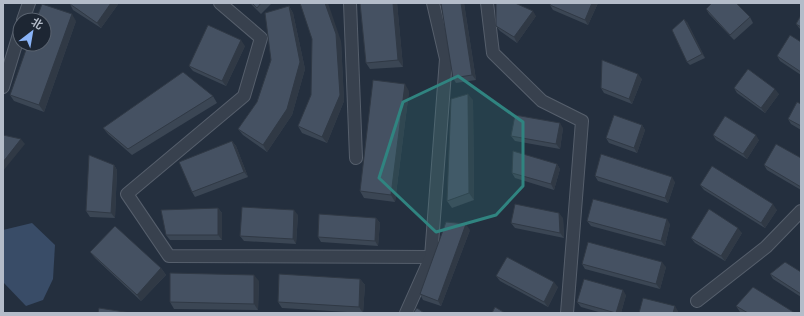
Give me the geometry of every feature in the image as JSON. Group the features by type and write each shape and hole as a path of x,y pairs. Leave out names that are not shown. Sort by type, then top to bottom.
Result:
{"street":[{"path":"220,3 262,38 244,96 127,194 169,256 431,257"},
{"path":"350,3 356,158"},
{"path":"406,313 431,257 446,59 433,3"},
{"path":"487,3 493,53 542,101 582,121 567,313"},
{"path":"3,87 14,52"},
{"path":"697,301 766,247 801,211"}],"highlighted area":[{"path":"458,76 523,122 523,186 496,215 436,232 379,178 403,102"}],"water":[{"path":"32,223 55,245 53,279 43,300 26,306 3,282 3,230"}],"building":[{"path":"111,3 97,23 70,4"},
{"path":"252,3 261,3 257,8"},
{"path":"300,3 325,3 336,34 340,95 322,137 298,126 311,95 312,39"},
{"path":"360,3 393,3 398,60 366,63"},
{"path":"441,3 461,3 472,75 453,78"},
{"path":"496,3 515,3 533,11 514,37 496,26"},
{"path":"551,3 592,3 585,20 550,5"},
{"path":"712,3 736,3 750,17 730,35 706,9"},
{"path":"42,4 72,14 39,105 10,95 25,52 52,52 52,12 39,12"},
{"path":"289,6 300,62 287,109 263,145 238,129 257,102 271,60 265,13"},
{"path":"801,15 801,27 796,24"},
{"path":"684,19 702,54 687,62 672,30"},
{"path":"208,25 241,40 222,81 189,66"},
{"path":"790,35 801,42 801,72 777,56"},
{"path":"602,60 638,74 629,99 601,88"},
{"path":"748,69 775,89 761,108 734,88"},
{"path":"183,72 213,96 128,149 103,128"},
{"path":"373,80 405,84 391,195 360,191"},
{"path":"468,94 469,193 447,201 451,99"},
{"path":"797,102 801,104 801,126 788,119"},
{"path":"515,115 560,123 556,144 511,136"},
{"path":"614,115 642,125 634,148 606,138"},
{"path":"725,116 756,135 743,154 713,135"},
{"path":"3,135 21,139 3,162"},
{"path":"232,141 244,172 192,192 179,162"},
{"path":"776,144 801,158 801,187 764,165"},
{"path":"513,151 557,164 551,184 512,173"},
{"path":"601,154 672,177 665,198 595,176"},
{"path":"89,155 114,165 111,213 86,211"},
{"path":"712,166 773,204 761,223 700,185"},
{"path":"593,199 667,219 661,241 587,221"},
{"path":"515,204 559,213 560,233 511,223"},
{"path":"242,207 294,210 293,239 240,236"},
{"path":"218,208 218,235 166,235 161,210"},
{"path":"709,209 738,228 721,256 691,238"},
{"path":"319,214 376,218 375,241 318,237"},
{"path":"446,222 466,224 438,301 420,294"},
{"path":"115,226 161,268 137,295 90,252"},
{"path":"588,242 662,262 656,284 582,264"},
{"path":"507,257 554,282 544,302 496,276"},
{"path":"785,262 801,272 801,294 770,274"},
{"path":"170,273 254,275 254,304 170,302"},
{"path":"279,274 360,279 359,307 278,302"},
{"path":"584,279 623,290 616,313 577,302"},
{"path":"753,287 795,313 748,313 736,306"},
{"path":"643,298 675,306 673,313 639,313"},
{"path":"495,307 505,313 492,313"},
{"path":"99,308 131,313 98,313"},
{"path":"417,308 424,313 413,313"}]}
